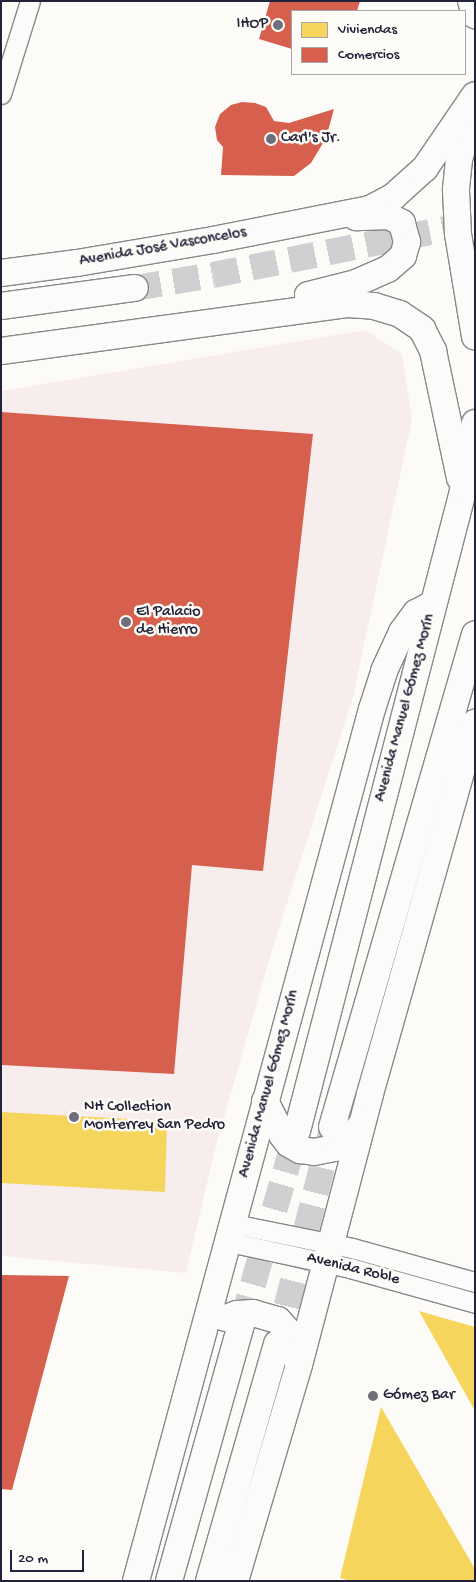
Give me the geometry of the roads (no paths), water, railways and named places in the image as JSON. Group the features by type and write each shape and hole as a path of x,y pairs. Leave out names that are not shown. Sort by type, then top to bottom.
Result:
{"main road":[{"path":"471,1 475,15"},
{"path":"323,219 370,208 408,186 425,168 475,95"},
{"path":"475,103 459,160 456,190 458,234 475,336"},
{"path":"212,321 356,283 388,269 403,256 406,233 402,223 397,219 380,215 323,219"},
{"name":"Avenida José Vasconcelos","path":"1,273 106,258 323,219"},
{"name":"Avenida José Vasconcelos","path":"1,306 135,288"},
{"path":"1,351 346,304 374,306 400,314 422,329 433,351 444,394 463,491"},
{"name":"Avenida Manuel Gómez Morín","path":"297,1131 463,491 475,423"},
{"name":"Avenida Manuel Gómez Morín","path":"136,1581 232,1233 265,1101 369,718 384,672 409,621 416,613 433,604"},
{"path":"332,1127 475,634"},
{"path":"235,1581 299,1365 361,1125 475,723"},
{"path":"265,1101 282,1135 289,1144 300,1150 314,1152 335,1148 342,1145 361,1125"},
{"path":"202,1342 227,1317 253,1313 268,1316 278,1320 286,1329 299,1365"},
{"path":"168,1581 242,1322"},
{"path":"209,1581 277,1344"}],"street":[{"path":"1,94 30,1"},
{"name":"Avenida Roble","path":"232,1233 328,1254 475,1303"},
{"name":"Avenida Roble","path":"328,1254 352,1248 475,1282"}],"tunnel":[{"path":"135,288 213,275 475,223"},
{"path":"277,1344 332,1129"},
{"path":"242,1322 297,1131"}],"place":[{"name":"IHOP","path":"278,25"},
{"name":"Carl's Jr.","path":"271,139"},
{"name":"El Palacio de Hierro","path":"126,622"},
{"name":"NH Collection Monterrey San Pedro","path":"74,1117"},
{"name":"Gómez Bar","path":"373,1396"}]}
